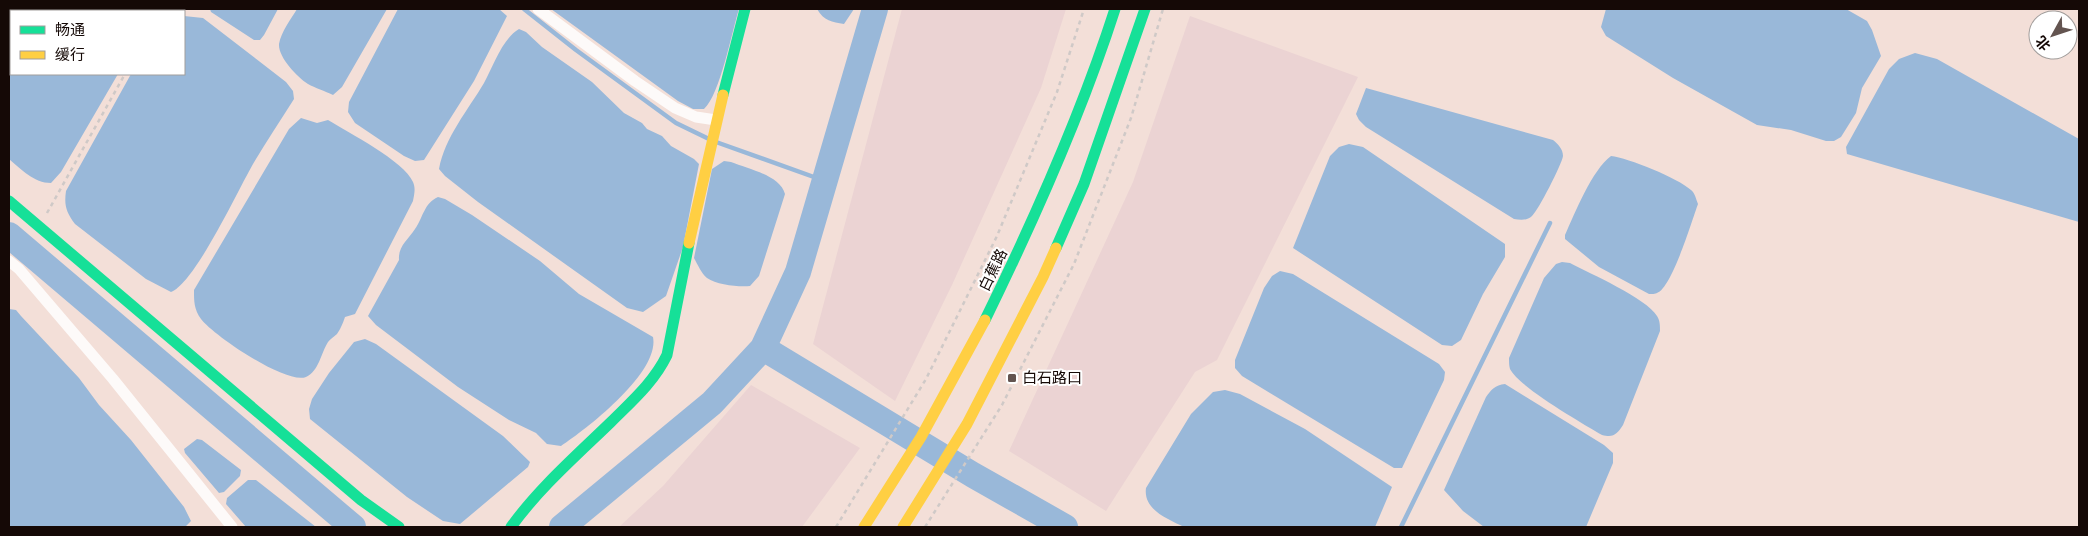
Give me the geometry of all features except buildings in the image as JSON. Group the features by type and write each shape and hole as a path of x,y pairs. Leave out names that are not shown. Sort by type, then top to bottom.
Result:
{"main road":[{"path":"511,527 522,512 561,471 643,390 661,367 667,355 709,151 744,9"},
{"name":"白蕉路","path":"864,527 895,482 971,351 1027,233 1095,65 1115,9"},
{"path":"903,527 967,424 1043,277 1084,184 1145,9"},
{"path":"9,201 361,500 399,527"}],"street":[{"path":"538,9 635,81 675,108 715,126"},
{"path":"9,261 19,269 113,379 232,527"}],"path":[{"path":"836,527 926,379 996,236 1057,92 1084,9"},
{"path":"39,227 124,75"},
{"path":"925,527 984,435"}],"shaded area":[{"path":"902,9 1066,9 1041,88 952,285 895,401 813,344"},
{"path":"1190,16 1358,77 1217,360 1195,372 1106,511 1009,451 1133,182"},
{"path":"751,385 860,448 802,527 619,527 663,486"}],"water":[{"path":"9,9 154,9 10,10 10,75 117,75 61,172 51,183 33,178 9,159"},
{"path":"210,9 278,9 264,35 260,40 254,40 211,12"},
{"path":"297,9 387,9 342,87 333,95 304,81 294,72 282,55 279,44 280,39"},
{"path":"398,9 499,9 507,16 474,81 424,160 415,161 404,156 355,123 348,112 349,102"},
{"path":"551,9 739,9 725,62 710,102 704,109 693,109 678,101"},
{"path":"817,9 854,9 844,24 832,22 825,18"},
{"path":"1606,9 1846,9 1867,21 1881,56 1862,88 1856,113 1841,137 1834,141 1826,141 1791,130 1757,125 1673,78 1606,36 1601,27"},
{"path":"185,16 203,18 286,82 293,91 294,99 253,164 204,254 181,285 171,292 146,279 75,224 66,208 66,191 130,75 185,75"},
{"path":"519,29 526,32 542,47 592,82 624,113 642,123 647,129 662,136 671,146 694,159 699,164 683,247 666,296 643,312 627,308 478,202 439,169 446,146 484,83 498,54 508,39"},
{"path":"1915,53 1937,59 2079,139 2079,222 1847,154 1846,147 1889,69 1899,59"},
{"path":"1366,88 1553,140 1563,153 1562,161 1532,216 1528,219 1514,219 1366,127 1356,114"},
{"path":"301,118 317,123 328,120 375,148 408,174 415,190 413,201 355,314 345,317 337,334 328,342 314,371 306,377 296,377 283,374 250,357 208,326 197,312 194,302 194,290 289,129"},
{"path":"1349,144 1363,147 1505,244 1505,257 1483,294 1461,340 1452,346 1442,345 1293,248 1330,156 1339,147"},
{"path":"1611,156 1640,164 1685,185 1692,191 1698,204 1675,267 1663,288 1656,293 1649,294 1599,267 1565,239 1565,235 1591,181 1597,171"},
{"path":"724,161 770,177 782,187 785,194 759,276 750,286 728,285 707,278 694,258 712,169"},
{"path":"438,197 445,199 472,215 540,261 579,294 653,337 652,351 634,382 604,413 561,446 547,444 536,433 509,420 458,387 376,325 368,316 399,260 402,247 418,225 427,207"},
{"path":"1562,262 1570,263 1630,294 1651,309 1659,321 1660,331 1623,425 1612,436 1602,435 1552,405 1526,386 1510,369 1509,358 1544,278 1556,264"},
{"path":"1280,271 1293,274 1439,364 1445,372 1444,380 1402,468 1394,468 1242,376 1235,368 1235,360 1264,288 1272,276"},
{"path":"9,309 16,310 79,378 99,405 131,440 184,507 191,521 185,527 9,527"},
{"path":"365,339 376,344 503,436 530,462 528,467 460,524 443,521 407,497 310,419 309,409 312,399 329,373 354,342"},
{"path":"1505,384 1604,445 1613,453 1613,463 1586,527 1484,527 1463,511 1444,490 1486,397 1494,388"},
{"path":"1225,390 1240,394 1305,429 1392,487 1375,527 1184,527 1164,517 1152,508 1146,496 1146,488 1191,414 1213,392"},
{"path":"197,439 202,440 241,470 240,476 224,492 219,493 185,453 184,449"},
{"path":"248,480 256,480 316,527 246,527 226,504 227,498"}],"waterway":[{"path":"524,9 576,50 676,123 709,139"},
{"path":"562,527 712,403 763,348 798,272 875,9"},
{"path":"716,142 825,181"},
{"path":"1401,527 1550,223"},
{"path":"9,235 353,527"},
{"path":"10,250 17,242"},
{"path":"763,348 973,475 1065,527"}],"traffic: fast":[{"path":"723,95 745,9"},
{"path":"985,320 1056,167 1102,49 1115,9"},
{"path":"1056,248 1084,184 1145,9"},
{"path":"9,201 361,500 399,527"},
{"path":"511,527 546,485 642,391 662,365 667,355 689,243"}],"traffic: slow":[{"path":"689,243 723,95"},
{"path":"903,527 967,424 1056,248"},
{"path":"864,527 921,437 985,320"}],"place":[{"name":"白石路口","path":"1012,378"}]}
